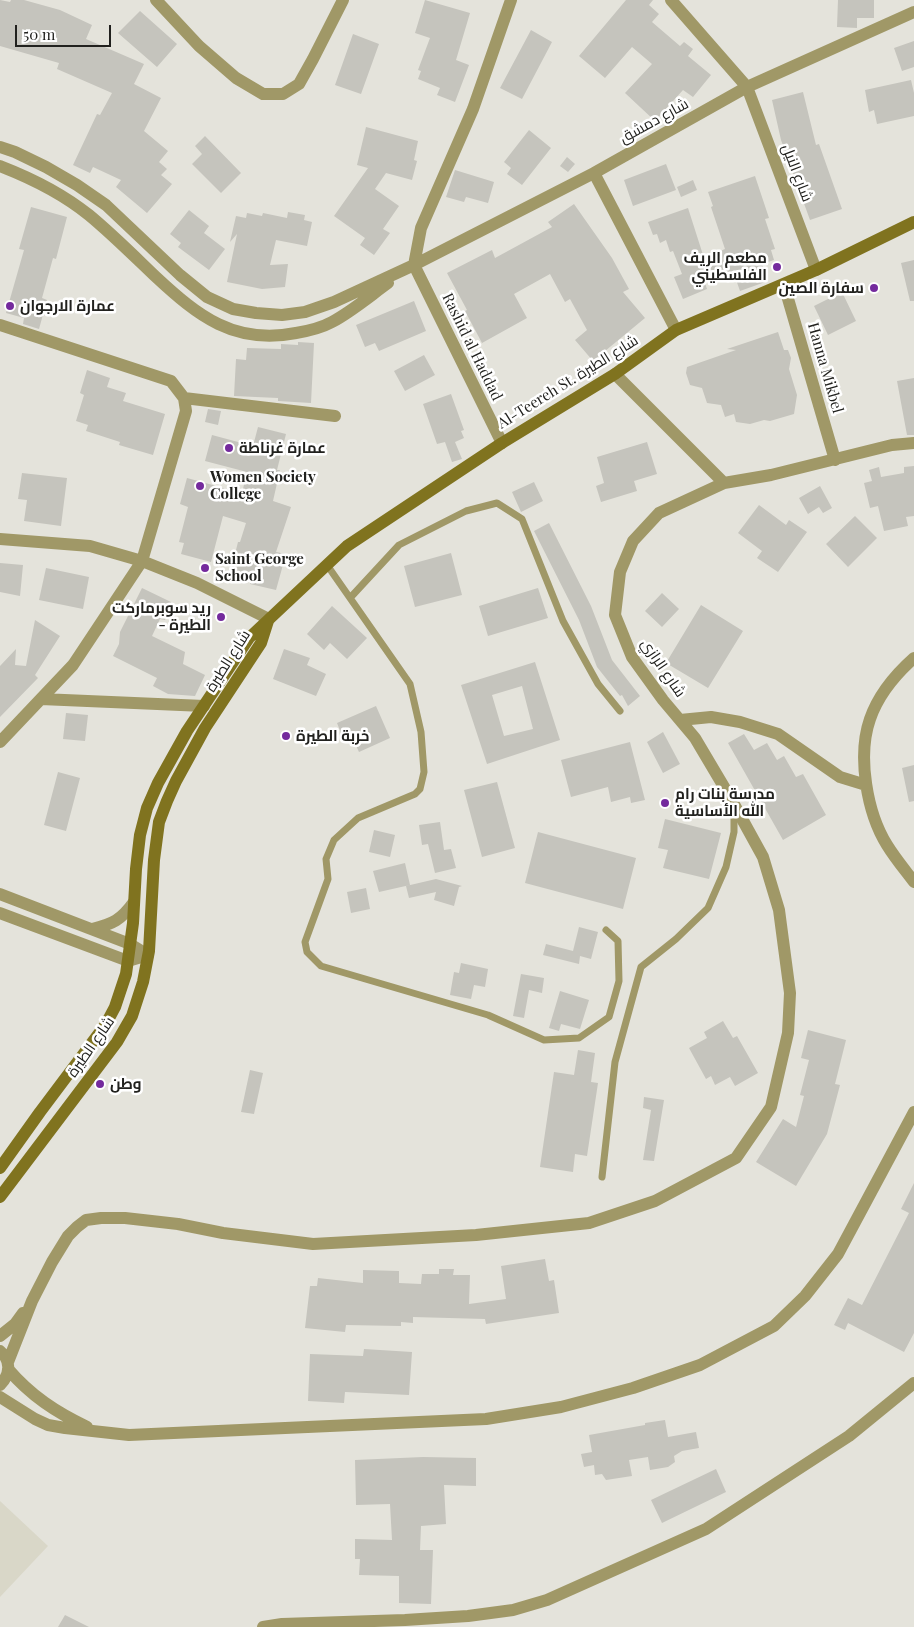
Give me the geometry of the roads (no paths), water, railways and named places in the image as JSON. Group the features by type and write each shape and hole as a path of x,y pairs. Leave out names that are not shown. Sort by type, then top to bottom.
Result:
{"main road":[{"name":"Al-Teereh St. شارع الطيرة","path":"269,619 347,546 502,443 615,374 676,330 784,285 914,222"},
{"name":"شارع الطيرة","path":"0,1168 106,1024 115,1007 126,974 140,836 147,808 158,783 187,731 249,638 269,619"},
{"name":"شارع الطيرة","path":"0,1197 117,1042 132,1016 143,982 148,955 154,860 159,822 176,781 205,728 261,643 269,619"}],"street":[{"path":"156,0 199,46 236,78 263,94 283,94 299,84 343,0"},
{"path":"0,166 48,188 88,215 184,303 204,318 228,329 254,335 278,336 309,330 332,322 414,265 421,228 473,109 511,0"},
{"path":"671,0 747,87"},
{"name":"شارع دمشق","path":"414,265 594,173 747,87 914,12"},
{"name":"شارع النيل","path":"747,87 816,270"},
{"path":"0,147 15,152 46,168 106,205 187,281 207,297 233,308 282,316 305,312 334,302 414,265"},
{"path":"594,173 676,330"},
{"name":"Rashid al Haddad","path":"414,265 502,443"},
{"name":"Hanna Mikbel","path":"784,285 836,460"},
{"path":"0,325 172,381 184,398 186,411 142,560 73,665 0,742"},
{"path":"615,374 724,483"},
{"path":"184,398 336,416"},
{"name":"شارع الرازي","path":"32,1301 68,1236 86,1220 124,1218 314,1244 476,1235 589,1223 655,1201 736,1158 771,1106 788,1033 790,993 779,910 763,857 734,805 695,738 632,657 615,615 620,572 633,541 659,513 724,483 771,475 892,445 914,443"},
{"path":"0,539 90,546 142,560 198,583 269,619"},
{"path":"914,658 903,668 883,693 870,720 865,744 866,785 873,816 886,844 914,882"},
{"path":"41,699 204,706"},
{"path":"680,720 711,717 740,722 778,734 840,777 866,785"},
{"path":"0,894 130,944 148,955"},
{"path":"92,929 115,922 121,918 134,902"},
{"path":"0,913 128,961 148,955"},
{"path":"0,1398 48,1425 129,1435 486,1419 561,1407 634,1388 700,1365 774,1326 805,1296 838,1254 914,1112"},
{"path":"0,1336 14,1324 32,1301"},
{"path":"0,1385 5,1380 8,1366 32,1301"},
{"path":"0,1351 20,1382 57,1412 94,1430"},
{"path":"263,1627 282,1624 468,1616 513,1610 547,1600 706,1529 848,1436 914,1383"}],"lane":[{"path":"350,598 399,546 466,511 497,503 522,519 563,621 598,684 620,711"},
{"path":"327,565 410,684 421,732 424,772 420,789 416,794 358,818 334,840 326,859 328,879 305,942 307,952 321,966 488,1015 544,1040 579,1038 609,1017 619,981 618,941 606,930"},
{"path":"602,1177 615,1062 641,967 676,939 708,908 726,867 734,832 734,805"}],"place":[{"name":"مطعم الريف الفلسطيني","path":"777,267"},
{"name":"سفارة الصين","path":"874,288"},
{"name":"عمارة الارجوان","path":"10,306"},
{"name":"عمارة غرناطة","path":"229,448"},
{"name":"Women Society College","path":"200,486"},
{"name":"Saint George School","path":"205,568"},
{"name":"ريد سوبرماركت - الطيرة","path":"221,617"},
{"name":"خربة الطيرة","path":"286,736"},
{"name":"مدرسة بنات رام الله الأساسية","path":"665,803"},
{"name":"وطن","path":"100,1084"}]}
